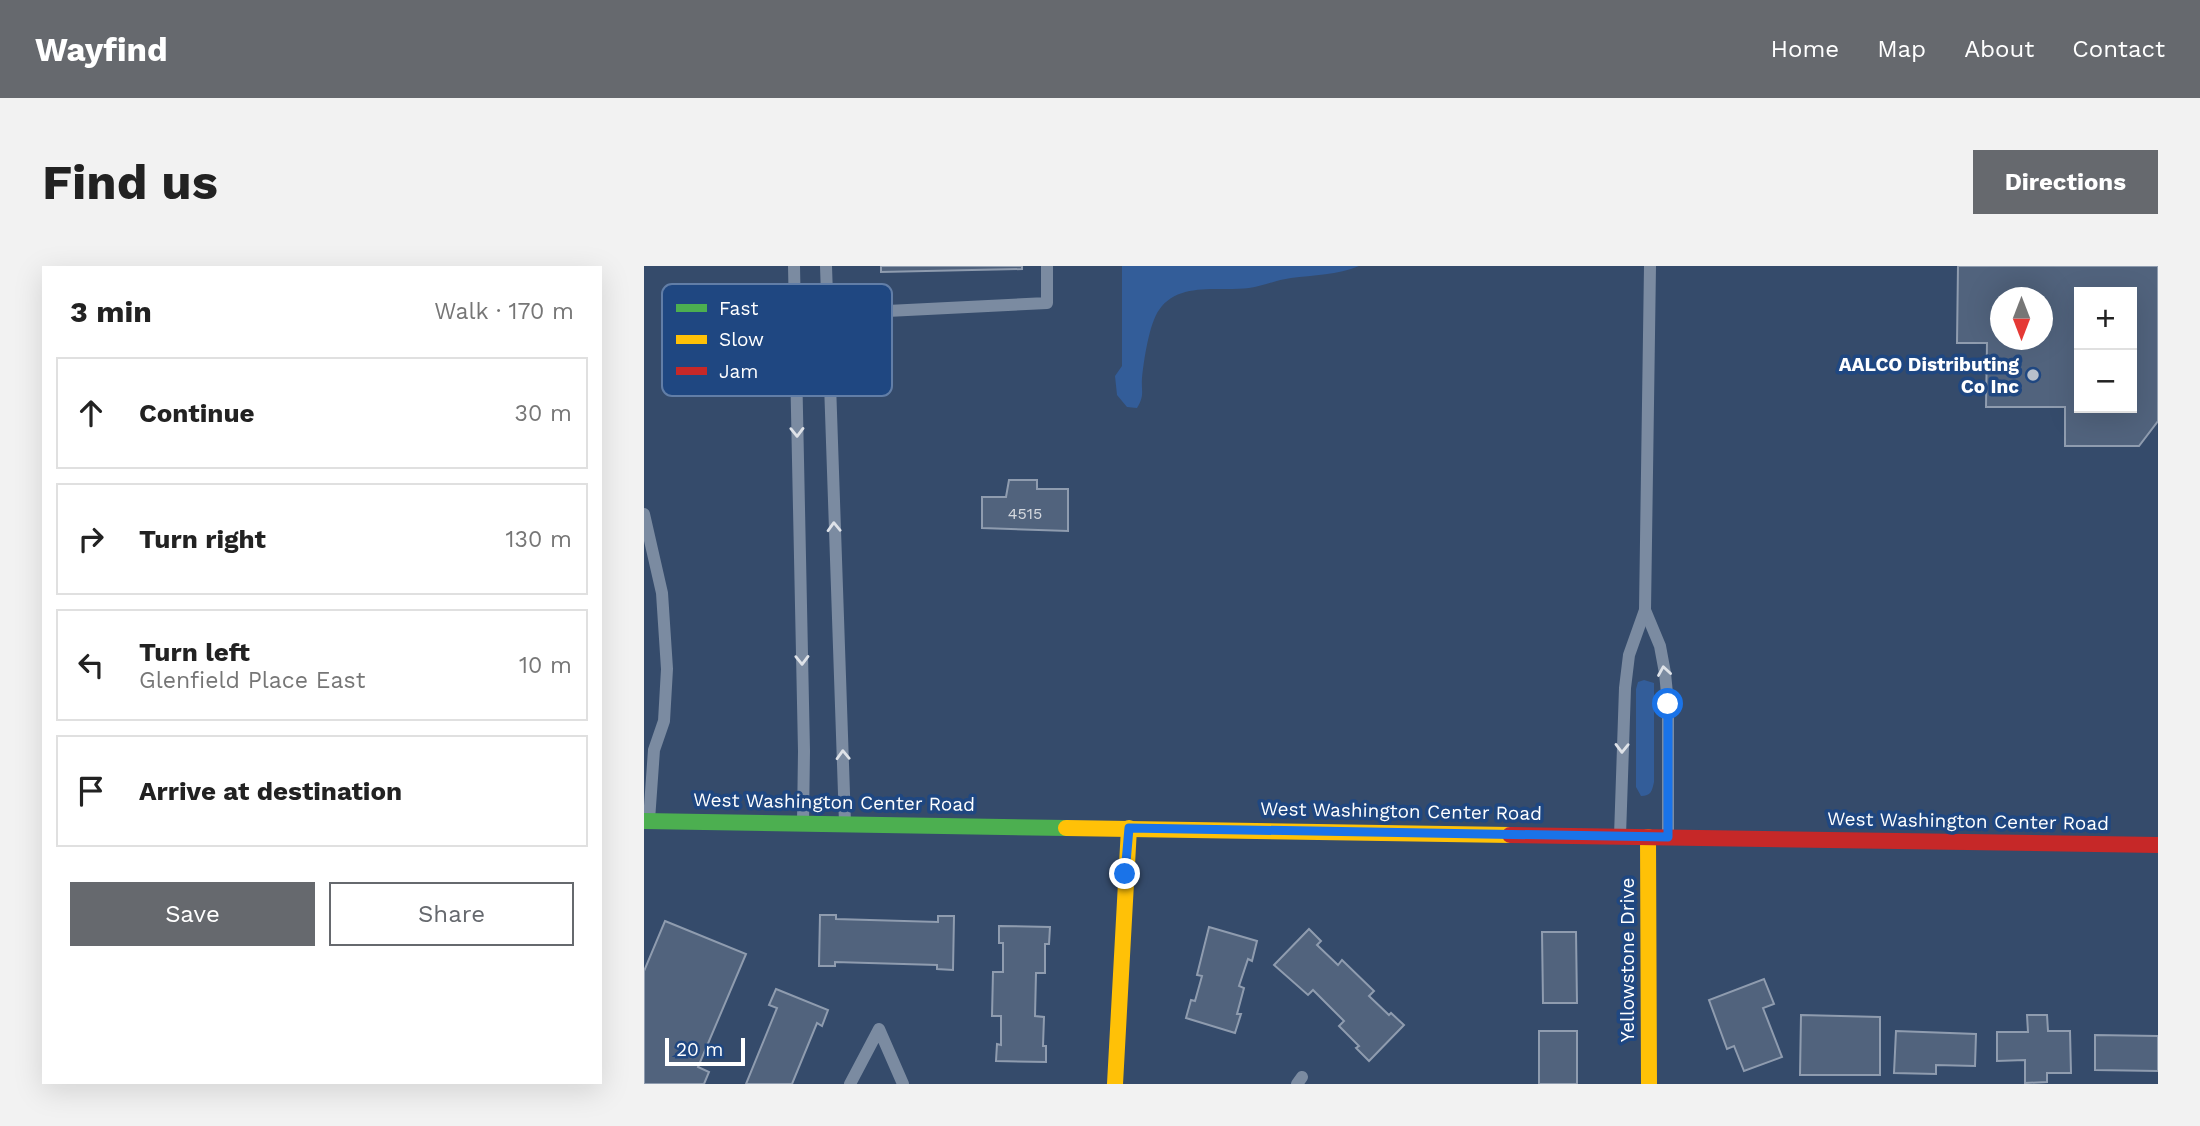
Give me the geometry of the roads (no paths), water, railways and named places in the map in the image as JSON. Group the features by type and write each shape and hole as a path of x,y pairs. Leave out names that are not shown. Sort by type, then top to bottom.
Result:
{"main road":[{"name":"West Washington Center Road","path":"647,821 2158,845"},
{"path":"1115,1084 1129,828"},
{"name":"Yellowstone Drive","path":"1648,837 1649,1084"}],"lane":[{"path":"794,266 794,284"},
{"path":"826,266 826,284"},
{"path":"892,311 1047,303 1047,266"},
{"path":"1620,836 1625,688 1629,655 1645,610 1650,266"},
{"path":"797,396 803,822"},
{"path":"830,396 845,823"},
{"path":"644,514 662,593 667,669 664,721 654,750 647,821"},
{"path":"1645,610 1660,646 1665,673 1668,704 1668,837"},
{"path":"850,1084 879,1029 903,1084"}],"place":[{"name":"AALCO Distributing Co Inc","path":"2033,375"}]}
